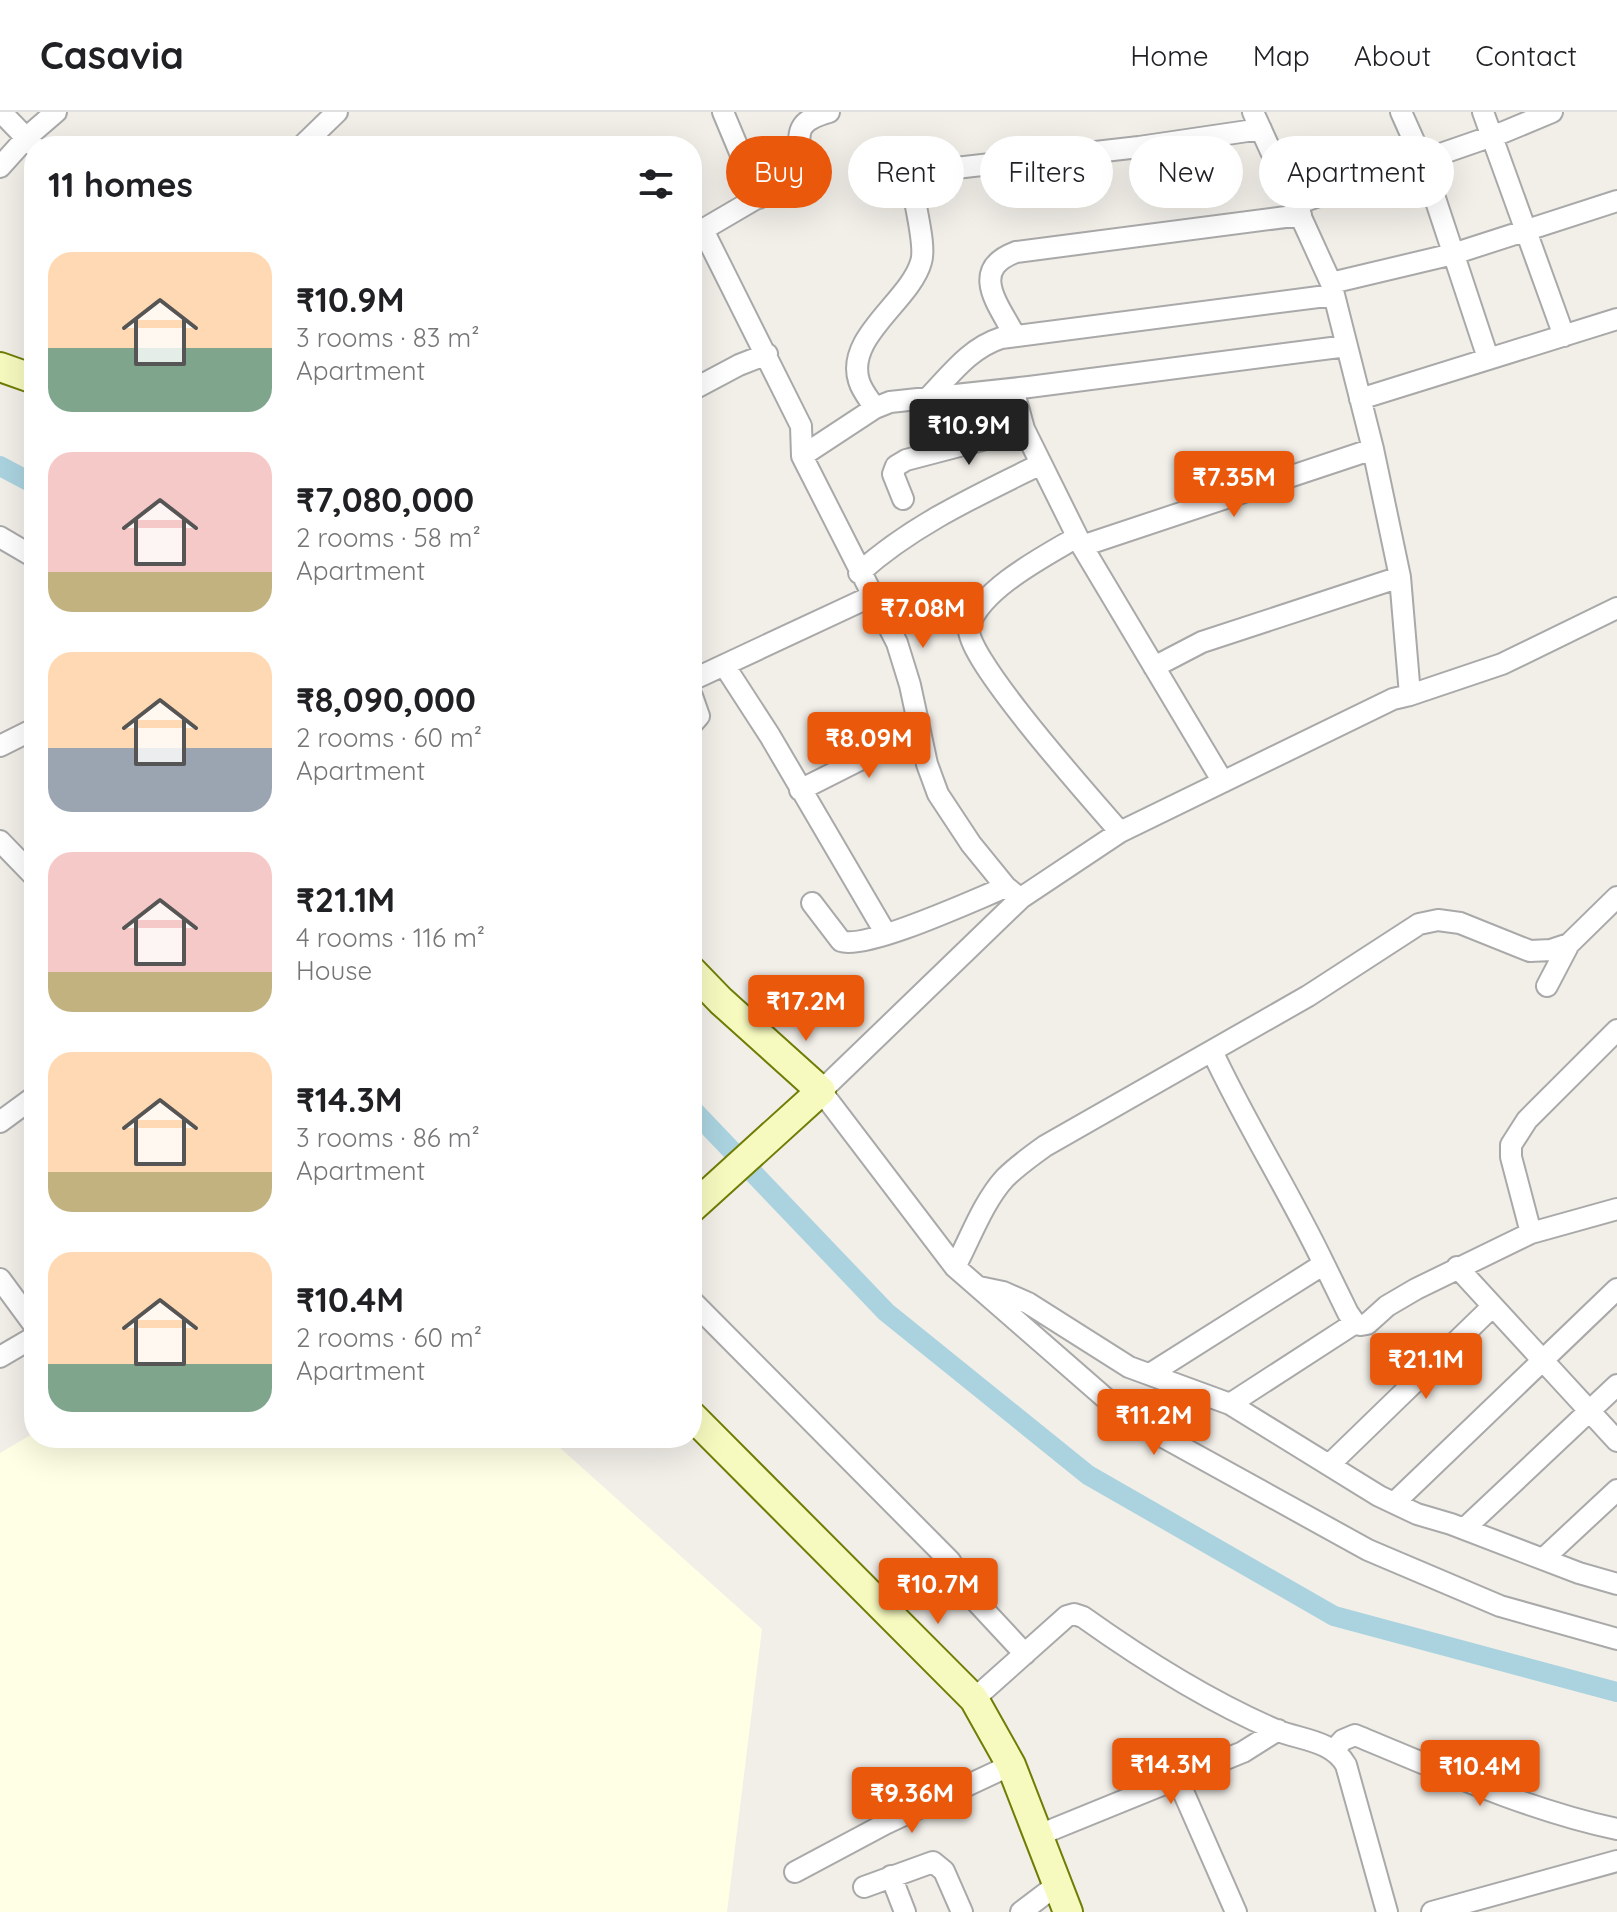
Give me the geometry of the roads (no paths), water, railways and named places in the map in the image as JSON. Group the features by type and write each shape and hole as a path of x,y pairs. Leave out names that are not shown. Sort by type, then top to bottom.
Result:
{"street":[{"path":"1,112 26,136"},
{"path":"35,136 56,112"},
{"path":"312,136 337,112"},
{"path":"723,112 733,136"},
{"path":"798,136 801,126 813,117 829,112"},
{"path":"1401,112 1412,136"},
{"path":"1483,112 1564,336"},
{"path":"1454,148 1552,112"},
{"path":"875,408 860,385 856,370 859,356 867,338 909,284 922,260 914,194 919,184 929,176 947,169 1139,147 1257,120 1332,289 1373,449 1400,577 1410,695"},
{"path":"0,167 24,147"},
{"path":"929,397 973,350 985,343 1332,289 1528,231 1617,201"},
{"path":"702,231 742,208"},
{"path":"1438,208 1488,358"},
{"path":"1015,336 990,286 989,275 993,265 1004,256 1299,209"},
{"path":"702,240 767,354 801,426 802,456 904,664 938,794 971,844 1013,893"},
{"path":"1360,399 1617,319"},
{"path":"802,456 875,408 890,402 1347,346"},
{"path":"702,385 767,354"},
{"path":"0,367 24,375"},
{"path":"1013,389 1024,429 1079,541 1223,782"},
{"path":"903,499 894,481 896,466 920,456 1024,429"},
{"path":"1120,832 1008,699 971,644 968,632 973,618 1012,576 1079,541 1373,449"},
{"path":"859,573 895,543 964,502 1041,464"},
{"path":"0,537 24,551"},
{"path":"1154,667 1202,642 1400,577"},
{"path":"702,675 872,596"},
{"path":"812,903 841,941 855,943 1013,893 1120,832 1393,699 1525,654 1617,608"},
{"path":"724,665 886,934"},
{"path":"800,790 919,730"},
{"path":"0,746 24,734"},
{"path":"0,841 24,866"},
{"path":"702,1198 821,1091 1013,893"},
{"path":"1547,986 1569,944 1617,897"},
{"path":"955,1267 991,1199 1022,1162 1308,996 1419,924 1438,920 1460,923 1530,951 1551,950 1569,944"},
{"path":"702,981 821,1091 955,1267 1127,1417 1368,1550 1500,1606 1617,1639"},
{"path":"1531,1233 1511,1157 1511,1145 1527,1120 1616,1035"},
{"path":"1212,1051 1238,1108 1293,1201 1355,1323"},
{"path":"0,1122 24,1104"},
{"path":"1230,1404 1355,1323 1367,1324 1387,1306 1457,1267 1531,1233 1617,1209"},
{"path":"1150,1374 1324,1264"},
{"path":"1457,1267 1617,1441"},
{"path":"0,1279 24,1311"},
{"path":"977,1287 1003,1292 1028,1303 1129,1367 1230,1404 1417,1514 1617,1584"},
{"path":"1394,1503 1617,1289"},
{"path":"1329,1465 1493,1306"},
{"path":"702,1311 950,1561 971,1596 1025,1654"},
{"path":"0,1357 24,1343"},
{"path":"1464,1529 1617,1385"},
{"path":"702,1426 983,1710 1011,1765 1068,1912"},
{"path":"1543,1559 1617,1490"},
{"path":"974,1699 1067,1616 1074,1614 1083,1617 1196,1689 1278,1730 1334,1750 1346,1765 1387,1912"},
{"path":"1039,1835 1243,1752 1278,1730"},
{"path":"1334,1750 1343,1740 1355,1735 1566,1816 1617,1829"},
{"path":"795,1872 885,1824 1011,1765"},
{"path":"1178,1780 1236,1912"},
{"path":"1432,1912 1617,1861"},
{"path":"864,1887 933,1862 944,1871 962,1912"},
{"path":"891,1876 905,1912"},
{"path":"1021,1912 1058,1884"}],"waterway":[{"path":"0,466 24,479"},
{"path":"702,1119 886,1312 1088,1475 1334,1616 1617,1692"}]}
